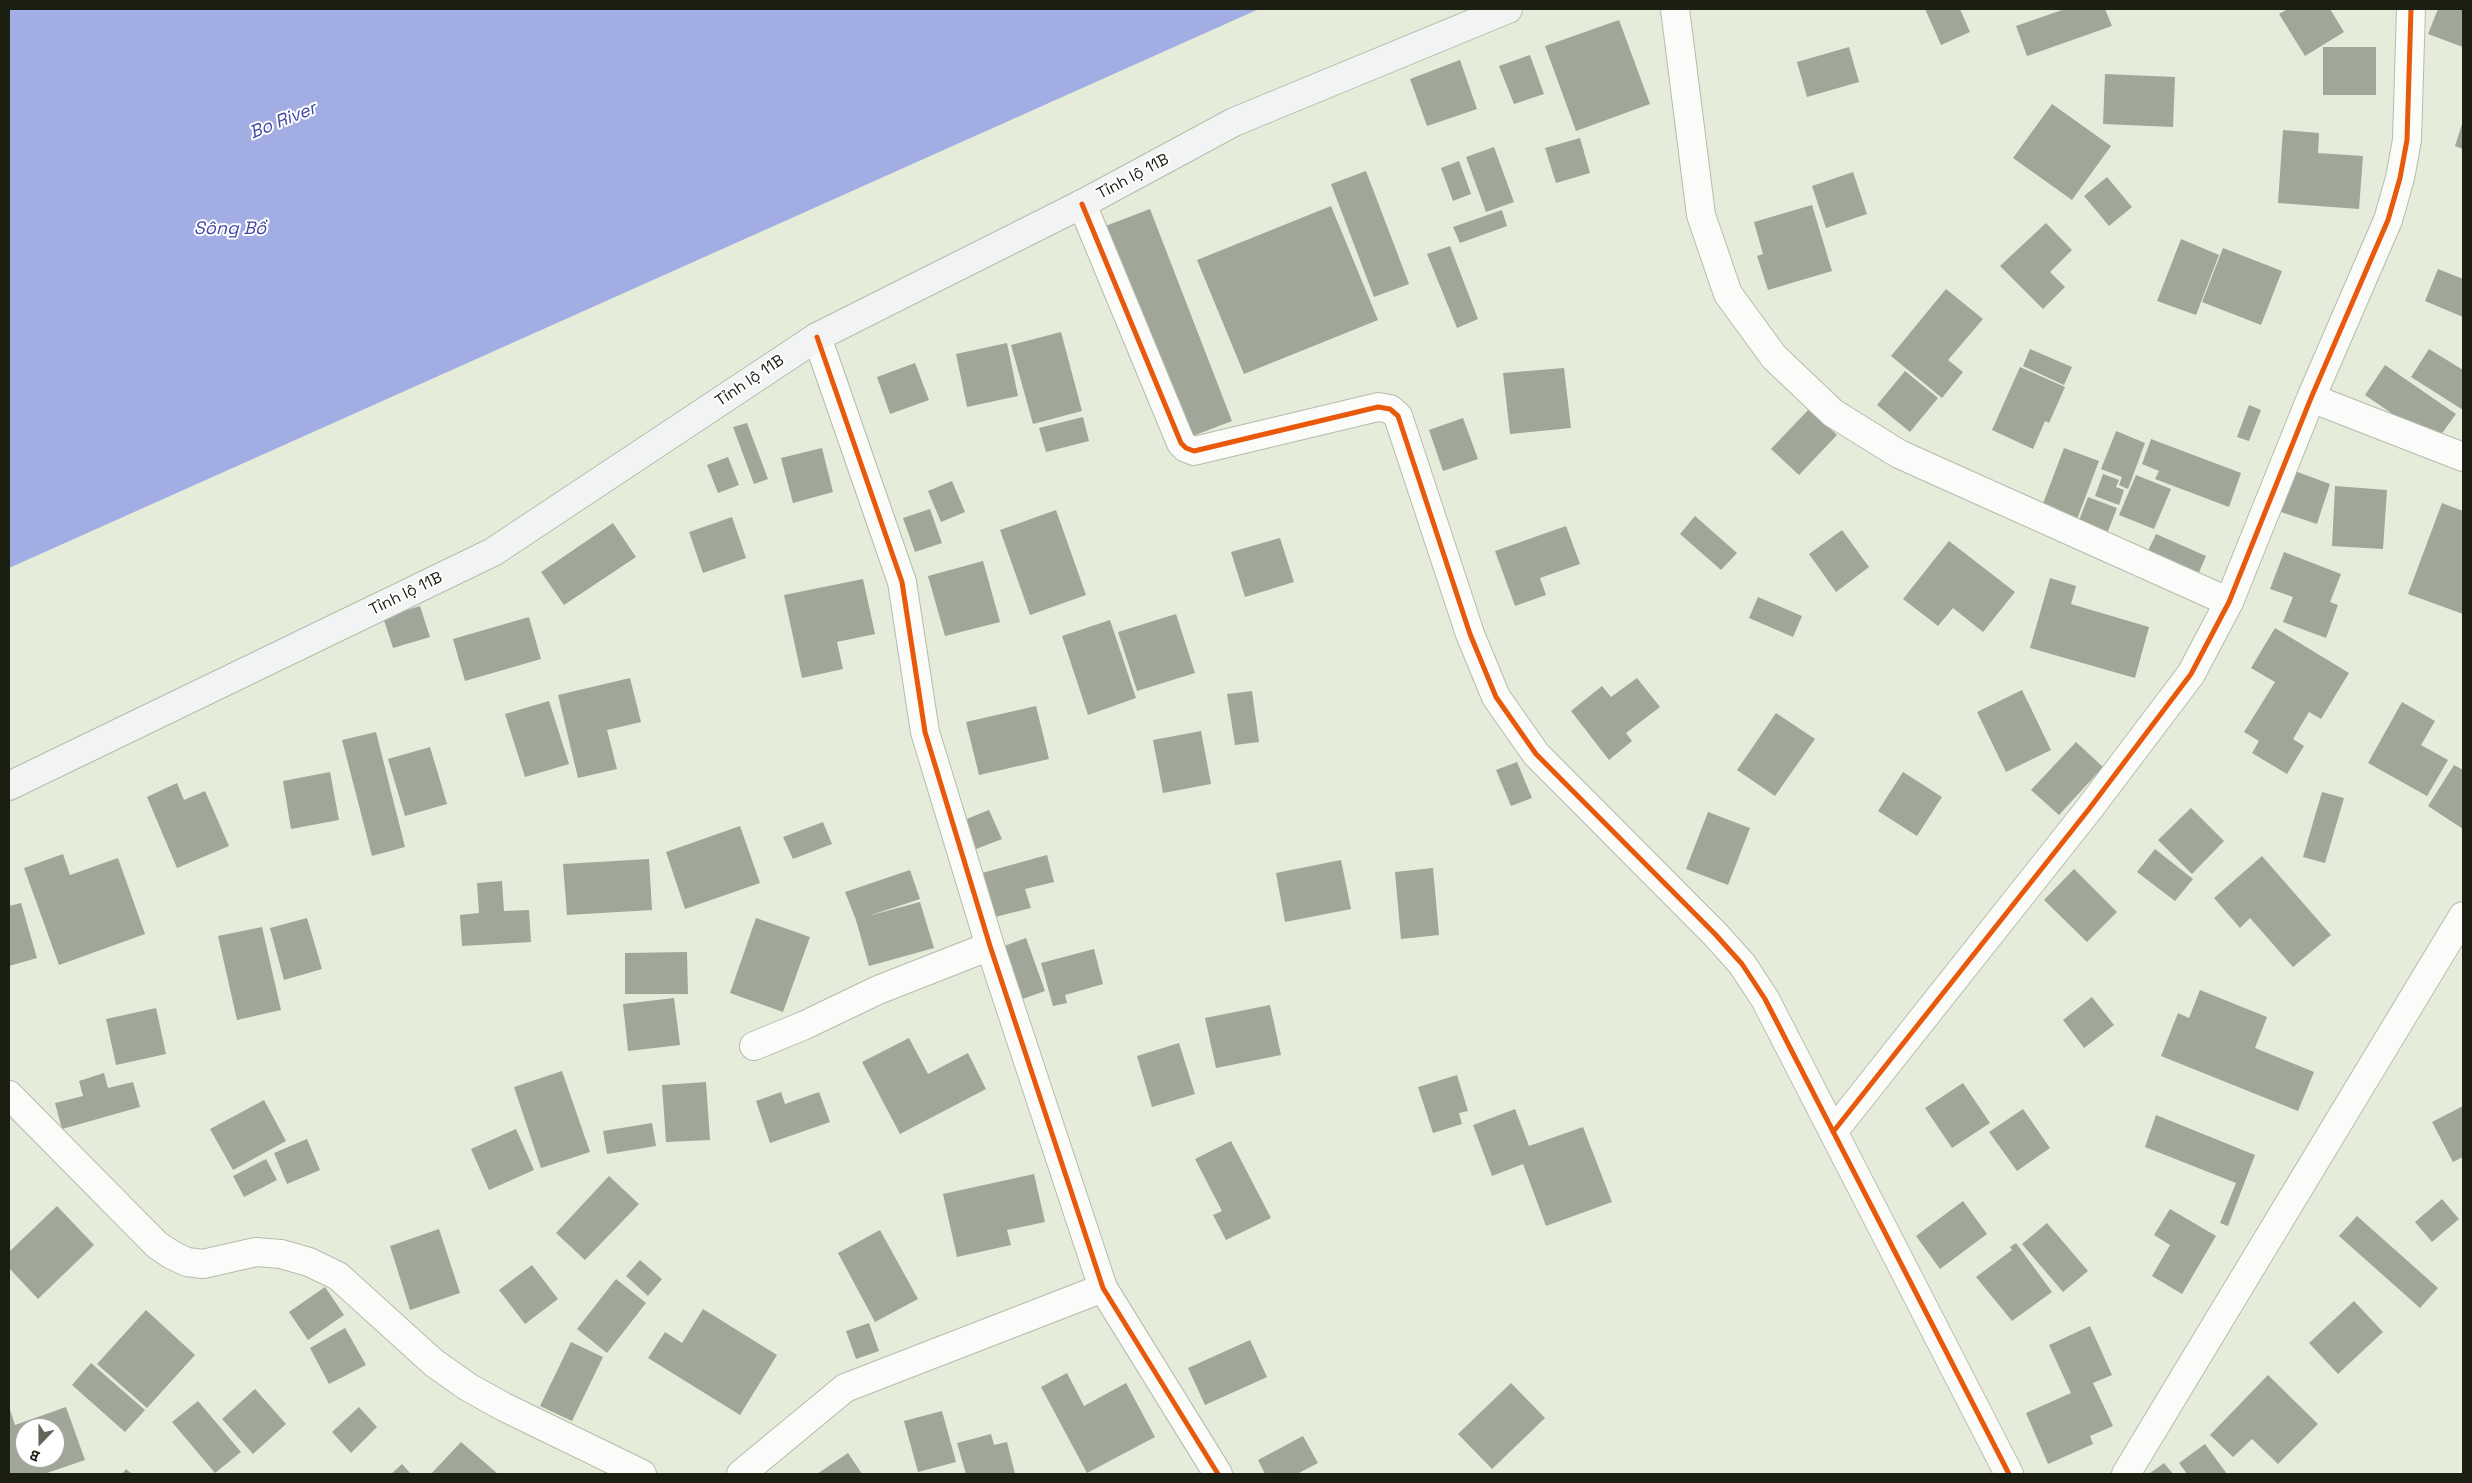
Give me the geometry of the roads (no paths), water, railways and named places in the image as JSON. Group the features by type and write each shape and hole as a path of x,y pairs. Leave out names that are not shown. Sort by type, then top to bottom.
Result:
{"main road":[{"name":"Tỉnh lộ 11B","path":"9,786 493,552 817,337 1082,204 1234,122 1508,9"}],"street":[{"path":"1675,9 1701,215 1728,294 1774,357 1833,413 1898,454 2229,602"},
{"path":"1833,1132 2089,809 2191,674 2229,602 2311,398 2388,220 2400,178 2407,140 2411,9"},
{"path":"1082,204 1181,443 1186,448 1194,451 1378,407 1390,409 1398,416 1470,634 1496,697 1536,754 1715,934 1742,964 1765,999 2009,1474"},
{"path":"817,337 902,582 925,732 990,946 1103,1288 1218,1474"},
{"path":"2311,398 2463,458"},
{"path":"2126,1474 2463,916"},
{"path":"754,1046 805,1025 878,990 990,946"},
{"path":"9,1095 157,1245 172,1256 187,1262 203,1264 256,1252 281,1254 309,1262 338,1276 434,1363 468,1387 504,1407 642,1474"},
{"path":"741,1474 845,1388 1103,1288"}],"water":[{"name":"Sông Bồ","path":"9,9 1259,9 9,568"}],"water label":[{"name":"Bo River","path":"283,121"}]}
